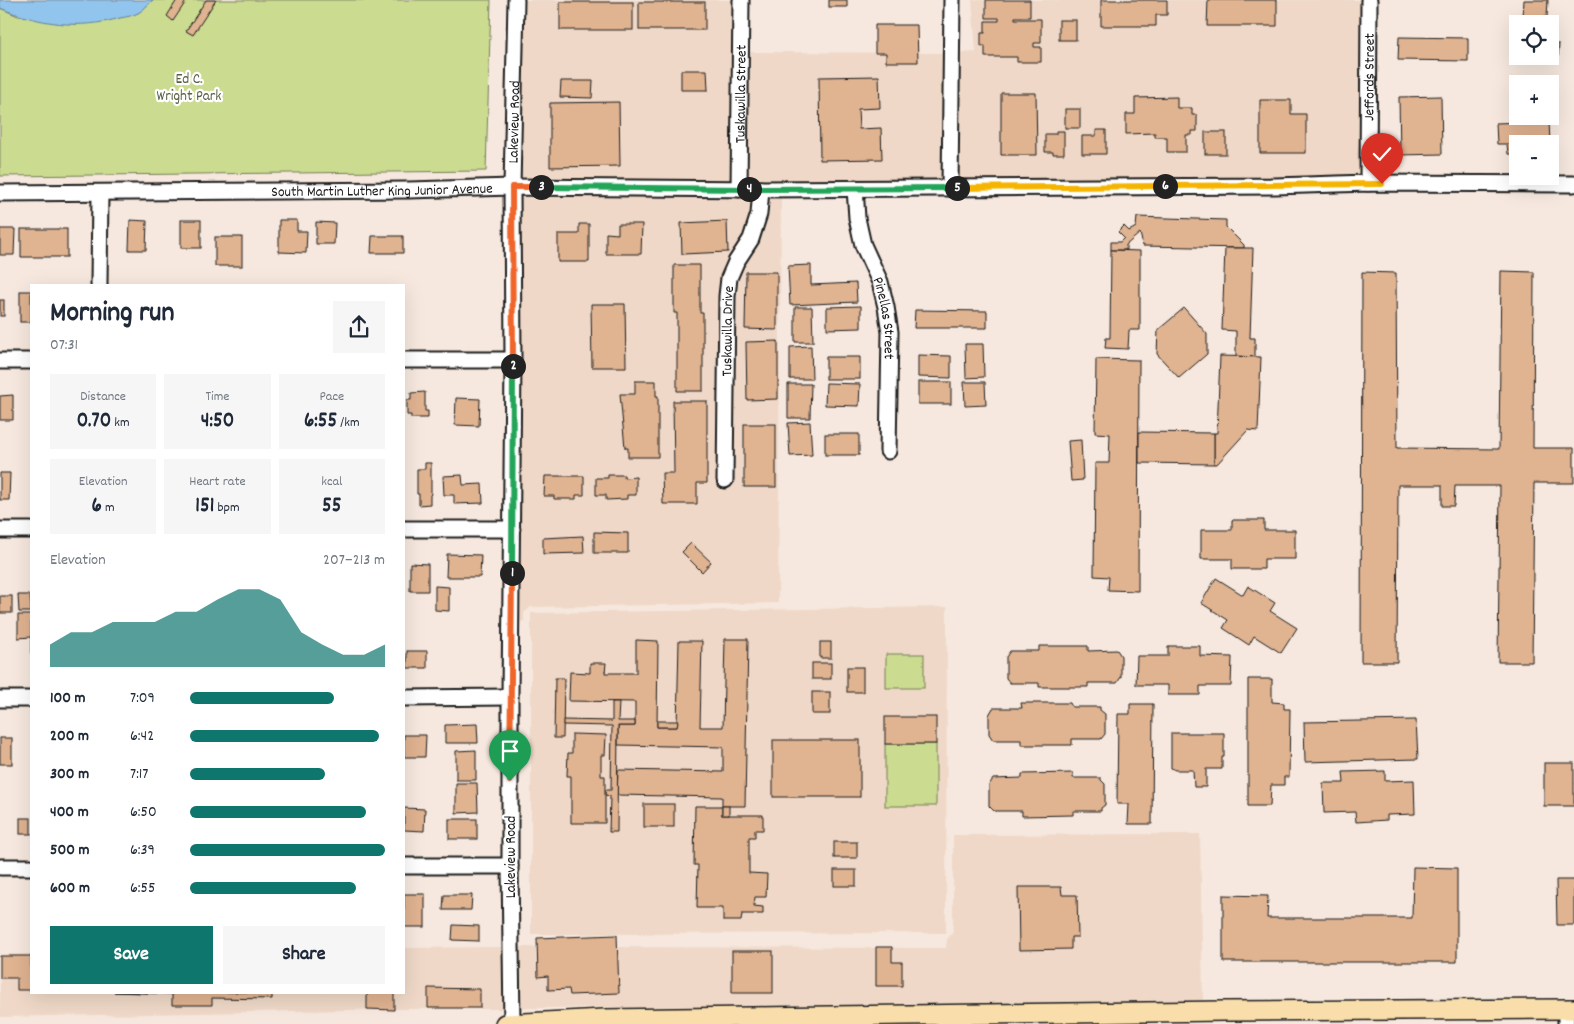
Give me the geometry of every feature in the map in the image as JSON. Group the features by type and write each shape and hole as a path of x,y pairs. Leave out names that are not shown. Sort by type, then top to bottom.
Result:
{"main road":[{"path":"505,1024 604,1019 1224,1010 1569,1014"}],"street":[{"name":"Lakeview Road","path":"512,1024 510,697 513,360 512,187 516,0"},
{"name":"Tuskawilla Street","path":"739,189 741,0"},
{"path":"950,188 952,0"},
{"name":"Jeffords Street","path":"1368,184 1369,0"},
{"name":"South Martin Luther King Junior Avenue","path":"0,193 409,190 512,187 760,189 1574,184"},
{"name":"Pinellas Street","path":"855,188 856,218 863,245 880,282 890,332 888,451"},
{"name":"Tuskawilla Drive","path":"725,480 727,296 729,278 736,262 751,239 759,214 760,189"},
{"path":"98,284 100,193"},
{"path":"405,360 513,360"},
{"path":"0,361 30,361"},
{"path":"405,529 512,529"},
{"path":"0,530 30,530"},
{"path":"405,698 510,697"},
{"path":"0,699 30,699"},
{"path":"405,866 510,866"},
{"path":"0,867 30,867"}],"shaded area":[{"path":"524,0 733,0 731,182 520,180"},
{"path":"972,0 1361,0 1360,177 958,181 960,53 976,52"},
{"path":"749,52 944,53 942,181 747,182"},
{"path":"520,194 752,196 751,212 743,236 721,277 719,296 717,486 733,487 735,297 737,280 743,265 758,241 767,216 768,196 781,196 778,603 531,607 524,613 524,621 519,622"},
{"path":"947,607 946,933 531,934 531,613"},
{"path":"1200,834 1203,1004 520,1008 519,947 946,948 947,939 953,933 953,835"},
{"path":"503,947 504,1009 391,1009 0,1017 0,955 30,954 30,994 405,994 405,948"}],"green space":[{"name":"Ed C. Wright Park","path":"153,0 491,0 486,171 0,176 0,8 18,16 138,13"},
{"path":"886,654 924,654 924,688 886,688"},
{"path":"885,744 936,744 936,806 885,806"}],"water":[{"path":"0,0 153,0 140,12 132,16 90,24 60,24 15,14 0,8"}],"building":[{"path":"177,0 187,0 173,21 167,16"},
{"path":"206,0 216,0 193,35 186,31"},
{"path":"829,0 847,0 847,7 829,7"},
{"path":"986,0 1030,0 1030,17 1015,17 1015,19 1041,19 1041,43 1034,43 1034,47 1041,47 1041,62 1017,62 1017,57 985,57 985,46 981,46 981,33 985,33 985,21 999,21 999,18 986,18"},
{"path":"1101,0 1167,0 1167,15 1156,15 1156,26 1101,26"},
{"path":"1208,0 1277,0 1277,26 1207,26"},
{"path":"1524,0 1548,0 1547,15 1523,15"},
{"path":"560,2 633,2 633,30 560,30"},
{"path":"639,2 705,2 705,30 639,30"},
{"path":"1059,20 1076,20 1076,40 1059,40"},
{"path":"875,25 917,25 918,62 886,62 886,53 875,53"},
{"path":"1399,37 1468,38 1468,61 1398,60"},
{"path":"681,70 707,70 708,90 681,90"},
{"path":"879,76 880,108 858,109 859,129 881,128 882,159 820,160 819,77"},
{"path":"561,81 593,81 592,98 560,97"},
{"path":"1001,93 1036,93 1037,155 1001,155"},
{"path":"1441,96 1442,154 1400,155 1399,97"},
{"path":"1177,97 1177,108 1192,108 1192,115 1197,115 1197,131 1192,131 1192,135 1186,135 1186,152 1167,152 1167,137 1155,137 1155,133 1126,134 1126,114 1135,114 1135,98"},
{"path":"1260,100 1291,100 1291,114 1306,114 1306,153 1260,153"},
{"path":"619,102 620,166 550,167 550,103"},
{"path":"1065,109 1080,109 1080,128 1065,128"},
{"path":"1496,123 1509,123 1509,125 1549,125 1550,135 1509,135 1508,154 1507,144 1497,144"},
{"path":"1096,130 1106,130 1106,154 1082,154 1082,136 1096,136"},
{"path":"1056,131 1064,131 1064,154 1045,152 1045,134 1056,134"},
{"path":"1205,132 1226,132 1226,154 1205,154"},
{"path":"1137,217 1226,220 1226,227 1244,245 1244,248 1143,246 1140,233 1126,245 1126,250 1111,250 1111,242 1120,242 1124,238 1118,232 1124,226 1129,231 1136,227"},
{"path":"130,220 147,221 146,250 129,250"},
{"path":"181,220 201,220 201,248 181,248"},
{"path":"279,220 297,220 297,231 307,231 306,253 279,252"},
{"path":"727,221 728,252 682,254 681,223"},
{"path":"316,222 335,223 334,244 316,244"},
{"path":"579,224 589,224 589,262 558,262 558,234 579,234"},
{"path":"618,224 642,224 641,254 606,254 606,233 618,234"},
{"path":"0,229 15,229 14,255 0,255"},
{"path":"21,229 67,229 67,257 21,257"},
{"path":"372,236 403,236 403,253 371,253"},
{"path":"215,237 242,237 242,266 215,266"},
{"path":"1225,248 1253,248 1250,338 1255,338 1255,357 1236,356 1236,331 1222,330"},
{"path":"1111,250 1140,251 1140,330 1129,330 1128,349 1105,348 1106,338 1110,338"},
{"path":"674,265 700,265 700,313 703,313 703,391 677,391 677,313 674,313"},
{"path":"811,265 811,285 856,283 857,302 790,305 788,266"},
{"path":"1501,271 1534,272 1533,448 1574,448 1574,483 1534,483 1532,662 1498,662 1500,486 1455,486 1454,506 1442,506 1442,485 1398,485 1397,662 1361,662 1362,272 1396,273 1397,448 1499,449"},
{"path":"746,272 777,272 777,330 745,329"},
{"path":"20,291 30,291 30,322 20,322"},
{"path":"0,300 4,300 4,316 0,316"},
{"path":"591,304 625,304 626,367 592,367"},
{"path":"861,306 861,328 827,329 827,307"},
{"path":"795,307 812,307 813,342 795,342"},
{"path":"1184,308 1207,334 1207,354 1179,378 1157,354 1158,330"},
{"path":"915,310 987,311 987,328 914,328"},
{"path":"778,341 778,399 747,400 746,342"},
{"path":"965,344 983,344 984,377 966,378"},
{"path":"811,346 812,379 790,379 790,347"},
{"path":"918,355 951,356 951,378 918,377"},
{"path":"1220,356 1261,357 1258,431 1248,430 1217,464 1214,464 1214,433 1217,433"},
{"path":"826,357 860,357 860,379 826,379"},
{"path":"1096,359 1139,360 1138,591 1108,590 1109,577 1094,576 1095,463 1109,463 1110,434 1095,433"},
{"path":"635,381 656,381 656,396 658,396 658,457 628,457 628,448 625,448 620,394 635,394"},
{"path":"918,382 951,382 951,404 918,404"},
{"path":"964,382 985,382 986,405 965,406"},
{"path":"826,383 860,384 859,406 825,405"},
{"path":"788,384 811,384 810,418 788,418"},
{"path":"425,392 425,411 428,411 428,418 411,418 411,415 407,415 407,400 411,400 411,393"},
{"path":"13,395 13,420 0,420 0,396"},
{"path":"456,398 480,399 479,426 455,425"},
{"path":"673,401 707,401 707,483 697,483 697,504 663,504 662,473 674,473"},
{"path":"810,422 812,455 790,456 788,423"},
{"path":"744,424 776,424 776,487 744,487"},
{"path":"1139,432 1214,433 1214,464 1139,463"},
{"path":"825,434 859,434 859,455 825,455"},
{"path":"1081,440 1083,480 1071,481 1068,441"},
{"path":"425,463 431,463 430,504 419,505 417,469 425,469"},
{"path":"0,473 10,473 9,500 0,500"},
{"path":"462,475 463,485 482,484 483,503 454,504 454,495 444,495 443,476"},
{"path":"608,475 624,475 624,478 636,477 636,495 627,495 627,499 606,500 606,495 596,495 596,478 608,478"},
{"path":"545,476 584,476 584,495 576,495 576,499 554,499 554,496 544,496"},
{"path":"1232,520 1264,520 1264,530 1295,530 1295,559 1264,559 1264,569 1232,569 1232,559 1201,559 1201,530 1232,530"},
{"path":"594,532 628,533 628,553 594,553"},
{"path":"583,536 584,553 543,554 543,538"},
{"path":"691,543 711,562 702,572 682,552"},
{"path":"447,554 481,555 480,577 446,577"},
{"path":"410,563 428,564 428,591 410,591"},
{"path":"1216,578 1243,595 1248,586 1275,603 1270,611 1297,628 1281,653 1254,636 1249,645 1223,628 1228,620 1201,603"},
{"path":"435,586 449,587 449,611 435,610"},
{"path":"18,595 30,595 30,612 19,612"},
{"path":"0,596 12,596 12,613 0,613"},
{"path":"18,615 30,615 30,637 18,638"},
{"path":"725,639 748,639 745,806 722,806 722,797 617,795 618,770 723,772 723,747 618,745 618,726 635,726 635,702 569,701 570,672 590,673 590,663 606,663 605,673 636,673 636,640 658,641 657,727 677,727 679,641 702,641 700,727 723,727"},
{"path":"820,642 831,642 831,658 820,658"},
{"path":"1039,646 1088,646 1088,651 1117,650 1121,656 1121,677 1117,683 1088,683 1088,687 1039,687 1039,683 1010,683 1006,678 1006,657 1010,651 1039,651"},
{"path":"1168,646 1200,646 1200,656 1232,657 1231,686 1200,686 1200,695 1168,695 1168,685 1136,685 1137,656 1168,656"},
{"path":"407,651 427,651 427,668 407,668"},
{"path":"812,663 831,663 831,679 812,679"},
{"path":"847,667 863,667 863,692 847,692"},
{"path":"555,678 564,678 563,738 554,738"},
{"path":"1248,679 1272,679 1272,702 1284,703 1284,709 1290,709 1289,777 1284,777 1284,785 1271,785 1270,806 1248,806"},
{"path":"812,692 830,692 830,714 812,714"},
{"path":"612,702 619,702 618,721 635,721 635,726 618,726 617,832 609,832 610,796 605,795 605,790 611,790 612,726 563,725 563,720 612,721"},
{"path":"1021,703 1070,703 1072,707 1100,707 1100,710 1105,714 1105,734 1101,739 1072,739 1072,745 1021,745 1021,740 993,740 989,734 989,715 993,708 1022,708"},
{"path":"1130,704 1153,704 1152,824 1128,824 1129,804 1117,804 1118,714 1130,714"},
{"path":"885,717 936,717 936,744 885,744"},
{"path":"1416,720 1418,759 1305,762 1304,722"},
{"path":"657,721 678,721 677,727 657,727"},
{"path":"477,724 478,743 445,743 445,725"},
{"path":"1171,733 1224,733 1222,769 1206,769 1206,787 1194,787 1193,770 1175,770 1171,768"},
{"path":"572,734 606,735 605,755 601,755 601,776 605,776 605,823 571,823 571,776 567,776 568,753 572,753"},
{"path":"405,735 426,735 425,757 405,757"},
{"path":"0,738 12,738 12,764 0,764"},
{"path":"773,740 860,740 860,797 773,797"},
{"path":"476,750 476,780 456,780 456,751"},
{"path":"1544,763 1574,763 1574,806 1544,806"},
{"path":"1385,771 1385,781 1414,780 1415,814 1387,815 1387,820 1356,822 1355,812 1324,813 1323,783 1344,783 1343,772"},
{"path":"1073,773 1073,778 1101,778 1105,784 1105,805 1101,808 1101,811 1073,811 1073,815 1022,816 1022,811 994,811 989,806 989,785 993,779 1022,778 1022,774"},
{"path":"456,783 477,783 478,812 456,813"},
{"path":"644,804 674,804 674,827 644,827"},
{"path":"695,806 722,806 722,815 763,815 763,830 755,830 755,837 749,837 749,873 767,874 766,897 755,897 754,906 763,907 763,914 742,914 741,921 723,921 723,908 697,908 698,865 694,865"},
{"path":"722,806 729,806 729,815 722,815"},
{"path":"405,808 425,809 424,831 405,830"},
{"path":"20,818 30,818 30,834 20,834"},
{"path":"449,819 477,819 477,839 449,839"},
{"path":"834,842 857,842 857,858 834,858"},
{"path":"1413,867 1457,868 1457,962 1223,962 1223,895 1268,896 1267,918 1412,918"},
{"path":"834,870 856,870 856,886 834,886"},
{"path":"1556,880 1574,880 1574,925 1557,925"},
{"path":"1018,887 1061,887 1062,895 1077,895 1078,937 1071,937 1071,949 1019,950"},
{"path":"405,894 425,894 425,927 405,927"},
{"path":"444,895 472,895 471,910 443,910"},
{"path":"453,925 479,926 479,941 452,940"},
{"path":"617,935 619,993 570,995 569,989 548,990 548,976 538,977 537,938"},
{"path":"876,947 892,947 892,962 902,962 902,986 876,986"},
{"path":"732,951 773,951 773,993 732,993"},
{"path":"0,956 30,956 30,990 17,990 17,978 0,978"},
{"path":"428,988 480,989 480,1008 428,1008"},
{"path":"172,994 272,994 272,999 212,998 212,1005 172,1005"},
{"path":"367,994 394,994 394,1010 367,1009"}],"route":[{"path":"510,781 513,360 512,187 760,189 1382,184"}]}
